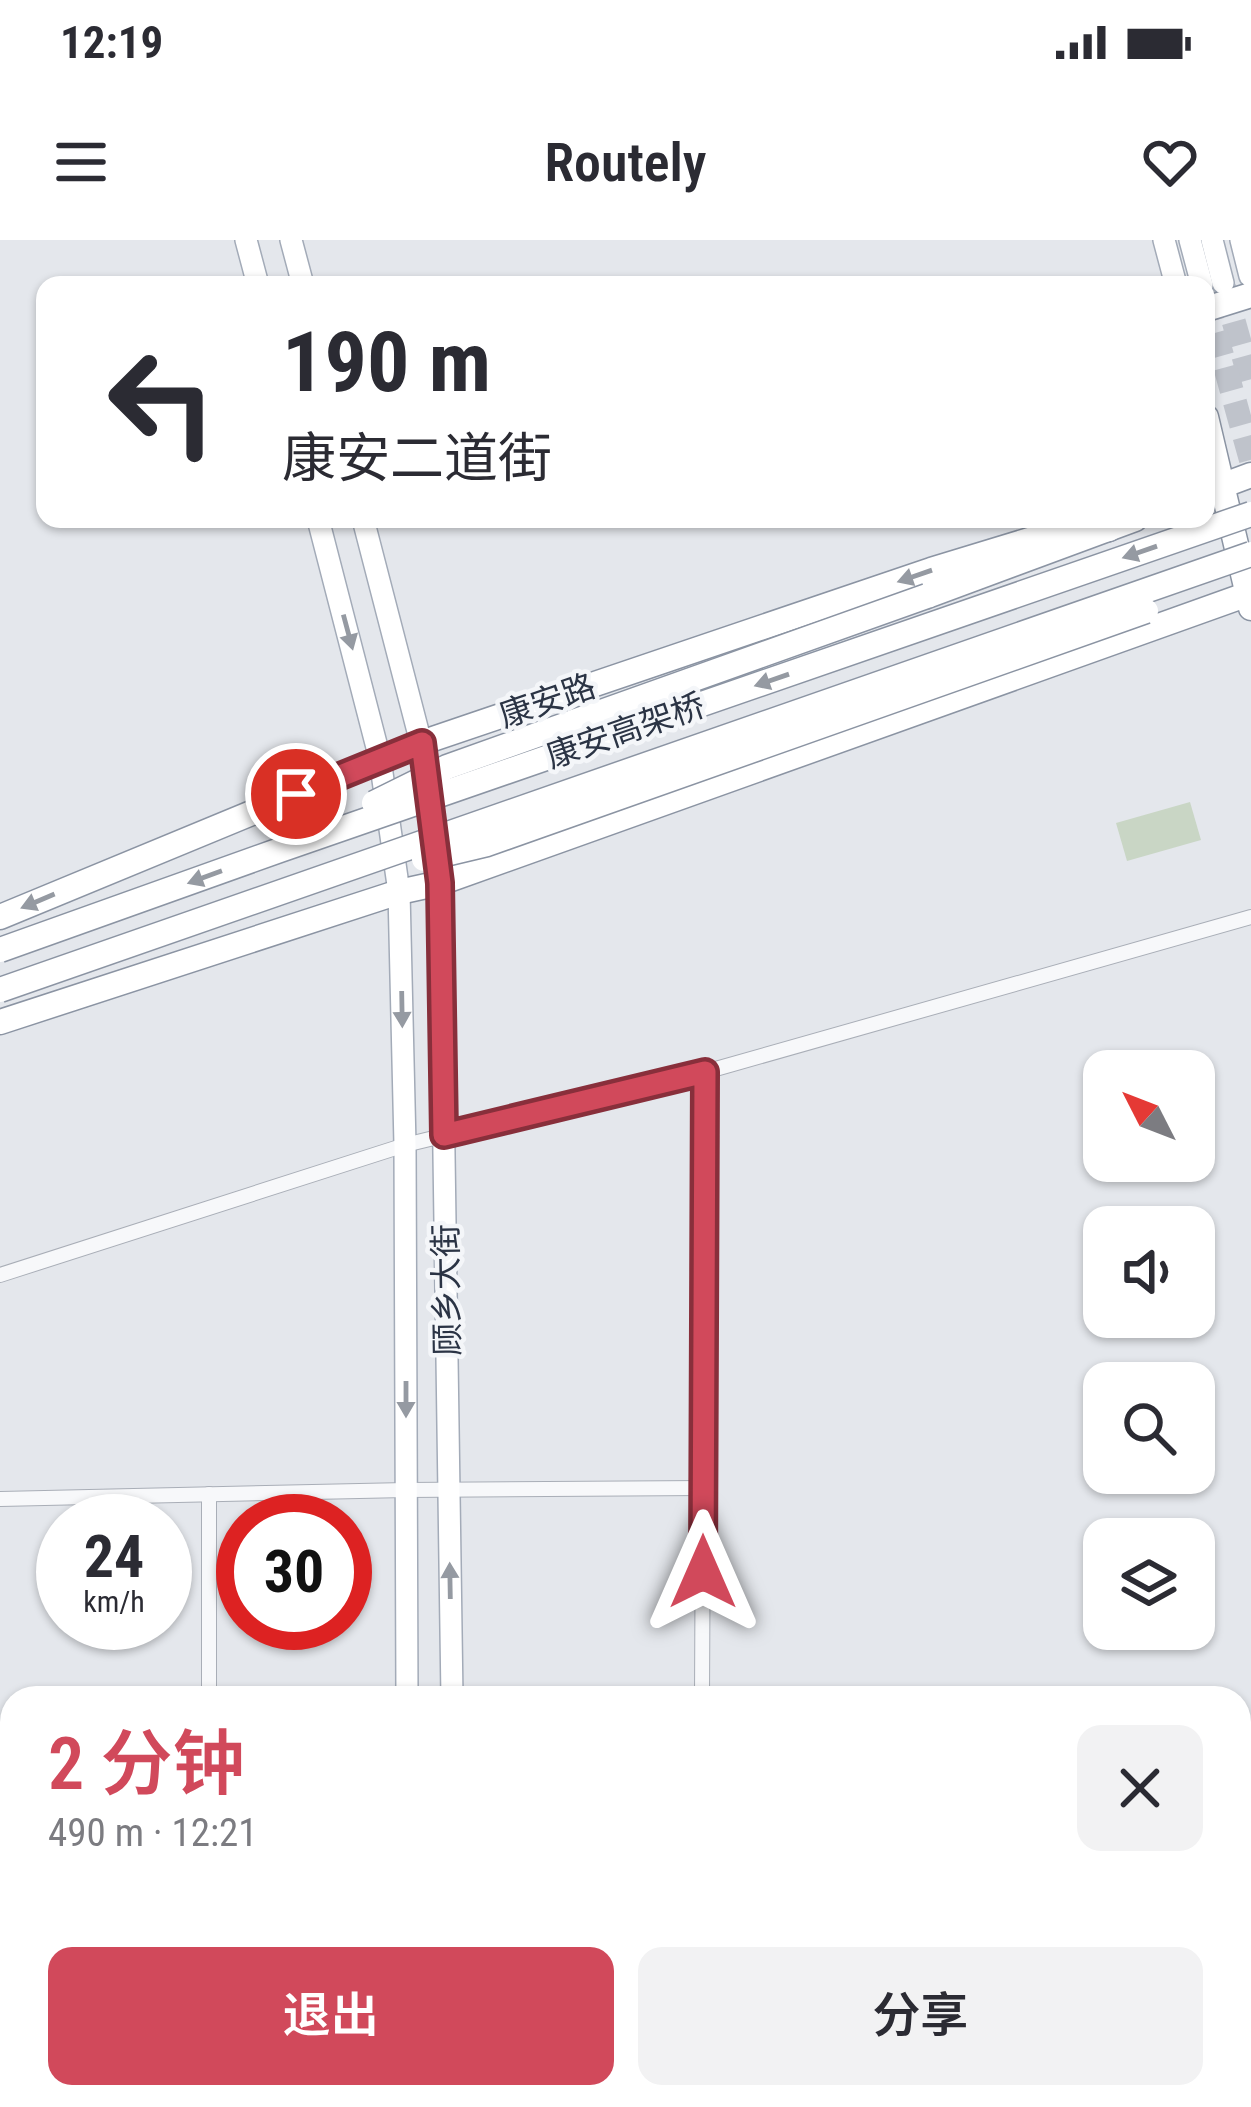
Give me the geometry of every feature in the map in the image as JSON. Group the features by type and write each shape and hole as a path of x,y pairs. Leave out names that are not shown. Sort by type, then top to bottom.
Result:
{"highway":[{"path":"1215,306 1251,295"},
{"path":"1215,489 1251,475"},
{"path":"1215,497 1243,600"},
{"name":"康安高架桥","path":"1215,526 1251,514"},
{"name":"康安路","path":"0,917 422,743 1015,544 1094,528"},
{"name":"康安路","path":"280,850 447,767 1110,528"},
{"name":"康安高架桥","path":"0,950 1211,528"},
{"name":"康安高架桥","path":"0,990 1251,554"},
{"path":"287,892 487,844 1146,611 1205,600 1243,600"},
{"path":"0,1022 399,892 440,883 1243,600"}],"main road":[{"path":"246,240 256,276"},
{"path":"291,240 301,276"},
{"path":"1164,240 1174,276"},
{"path":"1190,240 1209,276"},
{"path":"1212,240 1213,276"},
{"path":"1241,240 1251,277"},
{"name":"顾乡大街","path":"320,528 380,759 399,892 407,1686"},
{"name":"顾乡大街","path":"366,528 422,743 440,883 452,1686"}],"street":[{"path":"0,1275 405,1144 705,1072 1251,917"},
{"path":"702,1686 705,1072"},
{"path":"0,1498 704,1488"},
{"path":"208,1686 209,1494"}],"green space":[{"path":"1190,802 1201,840 1127,861 1116,823"}],"tunnel":[{"path":"1224,287 1251,383"},
{"path":"1215,330 1251,460"}],"route":[{"path":"296,794 422,743 440,883 444,1135 705,1072 703,1572"}]}
